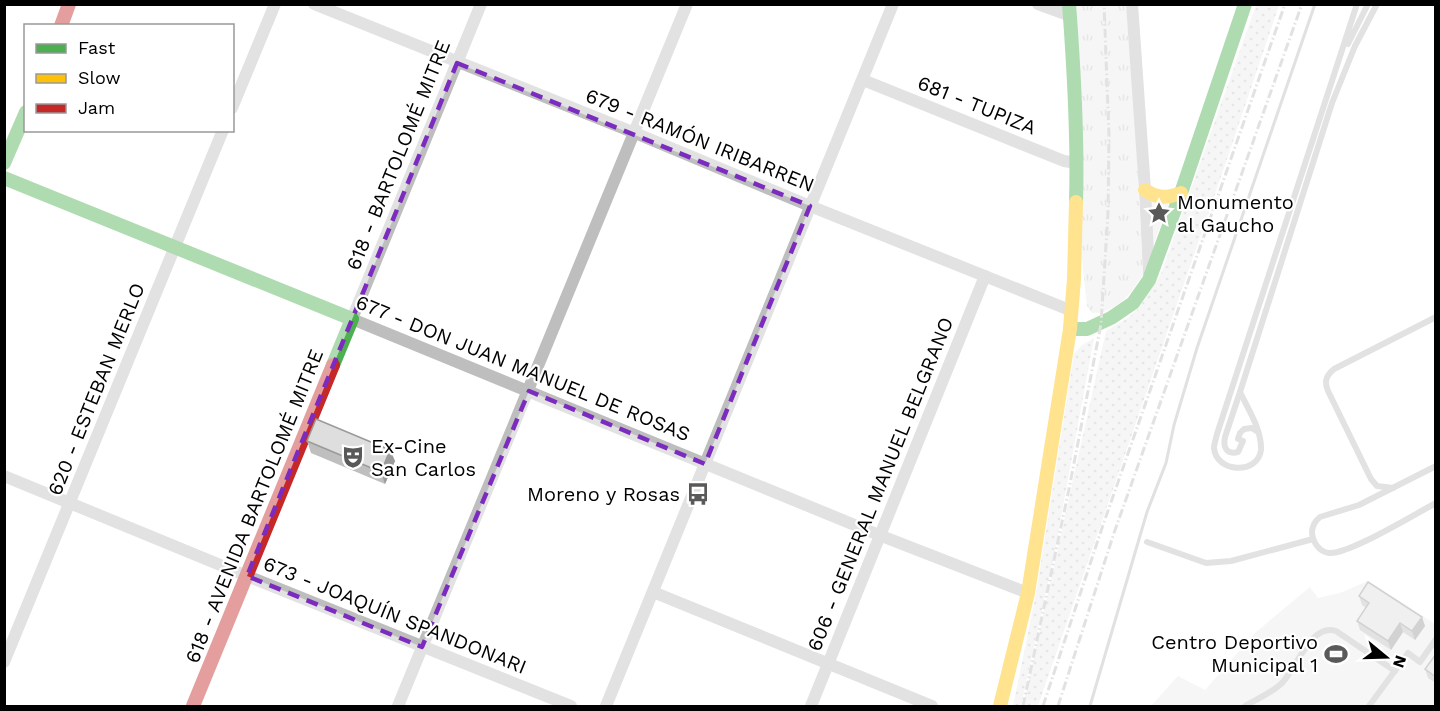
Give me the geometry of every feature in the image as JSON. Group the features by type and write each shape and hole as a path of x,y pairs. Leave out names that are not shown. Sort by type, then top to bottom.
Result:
{"street":[{"path":"61,24 69,4"},
{"path":"234,103 275,4"},
{"name":"679 - RAMÓN IRIBARREN","path":"314,4 1071,311"},
{"name":"618 - BARTOLOMÉ MITRE","path":"352,319 481,4"},
{"path":"398,706 687,4"},
{"path":"606,706 893,4"},
{"path":"1000,706 1028,593 1071,311 1077,163 1070,10 1038,4"},
{"path":"1132,4 1149,280"},
{"path":"1070,329 1087,329 1111,318 1133,303 1149,280 1245,4"},
{"name":"681 - TUPIZA","path":"863,80 1064,160 1077,163"},
{"path":"4,163 24,117"},
{"name":"620 - ESTEBAN MERLO","path":"4,662 222,132"},
{"name":"677 - DON JUAN MANUEL DE ROSAS","path":"4,178 879,535 1028,593"},
{"path":"1145,190 1153,196 1163,198 1180,193"},
{"name":"606 - GENERAL MANUEL BELGRANO","path":"812,706 985,276"},
{"name":"618 - AVENIDA BARTOLOMÉ MITRE","path":"193,706 352,319"},
{"name":"673 - JOAQUÍN SPANDONARI","path":"4,476 572,706"},
{"path":"652,592 932,706"}],"lane":[{"path":"1240,392 1258,432 1261,450 1254,463 1244,468 1234,468 1219,460 1214,451 1217,434 1358,4"},
{"path":"1328,94 1368,4"},
{"path":"1258,432 1252,428 1244,429 1238,439 1243,441 1238,452 1228,452 1225,449 1225,437 1332,103 1355,46 1377,4"},
{"path":"1393,488 1377,486 1371,479 1328,392 1325,383 1327,375 1334,369 1436,317"},
{"path":"1436,466 1359,505 1320,517 1312,527 1313,539 1320,550 1327,553 1345,551 1436,503"},
{"path":"1147,542 1206,563 1231,561 1313,539"},
{"path":"1245,706 1281,684 1312,640 1318,633 1325,630 1336,631 1395,671"},
{"path":"1369,706 1408,653 1420,662 1436,639"}],"highlighted area":[{"path":"457,63 810,206 705,464 529,391 422,647 247,576"}],"green space":[{"path":"1075,5 1126,5 1135,119 1143,275 1129,295 1120,303 1097,313 1092,313 1087,306 1082,259"},
{"path":"1256,5 1279,5 1038,706 1023,706 1106,331 1128,318 1139,308 1161,274"},
{"path":"1151,202 1169,204 1154,243"},
{"path":"1094,338 1054,555 1021,706 1013,706 1036,594 1074,354 1082,345"},
{"name":"Centro Deportivo Municipal 1","path":"1368,581 1435,624 1435,706 1151,706 1178,676 1205,690 1256,632 1310,587 1318,598 1340,593"}],"building":[{"path":"316,419 390,450 381,472 307,441"},
{"path":"1368,582 1422,617 1412,631 1400,623 1388,641 1357,621 1369,603 1359,596"},
{"path":"1436,654 1436,677 1425,669"}],"waterway":[{"path":"1090,706 1147,512 1166,463 1174,425 1197,348 1315,4"}],"railway":[{"path":"1023,706 1101,324 1108,213 1109,136 1104,4"},
{"path":"1043,706 1102,528 1285,4"},
{"path":"1058,706 1114,533 1302,4"}],"traffic: fast":[{"path":"1069,4 1075,103 1076,202"},
{"path":"1070,329 1087,329 1111,318 1133,303 1149,280 1245,4"},
{"path":"4,163 24,117"},
{"path":"4,178 352,319 333,365"}],"traffic: slow":[{"path":"1145,190 1163,197 1181,193"},
{"path":"1000,706 1028,593 1070,329 1076,202"}],"traffic: jam":[{"path":"62,24 69,4"},
{"path":"193,706 333,365"}],"place":[{"name":"Monumento al Gaucho","path":"1159,213"},
{"name":"Ex-Cine San Carlos","path":"353,457"},
{"name":"Moreno y Rosas","path":"698,494"},
{"name":"Centro Deportivo Municipal 1","path":"1336,654"}]}
